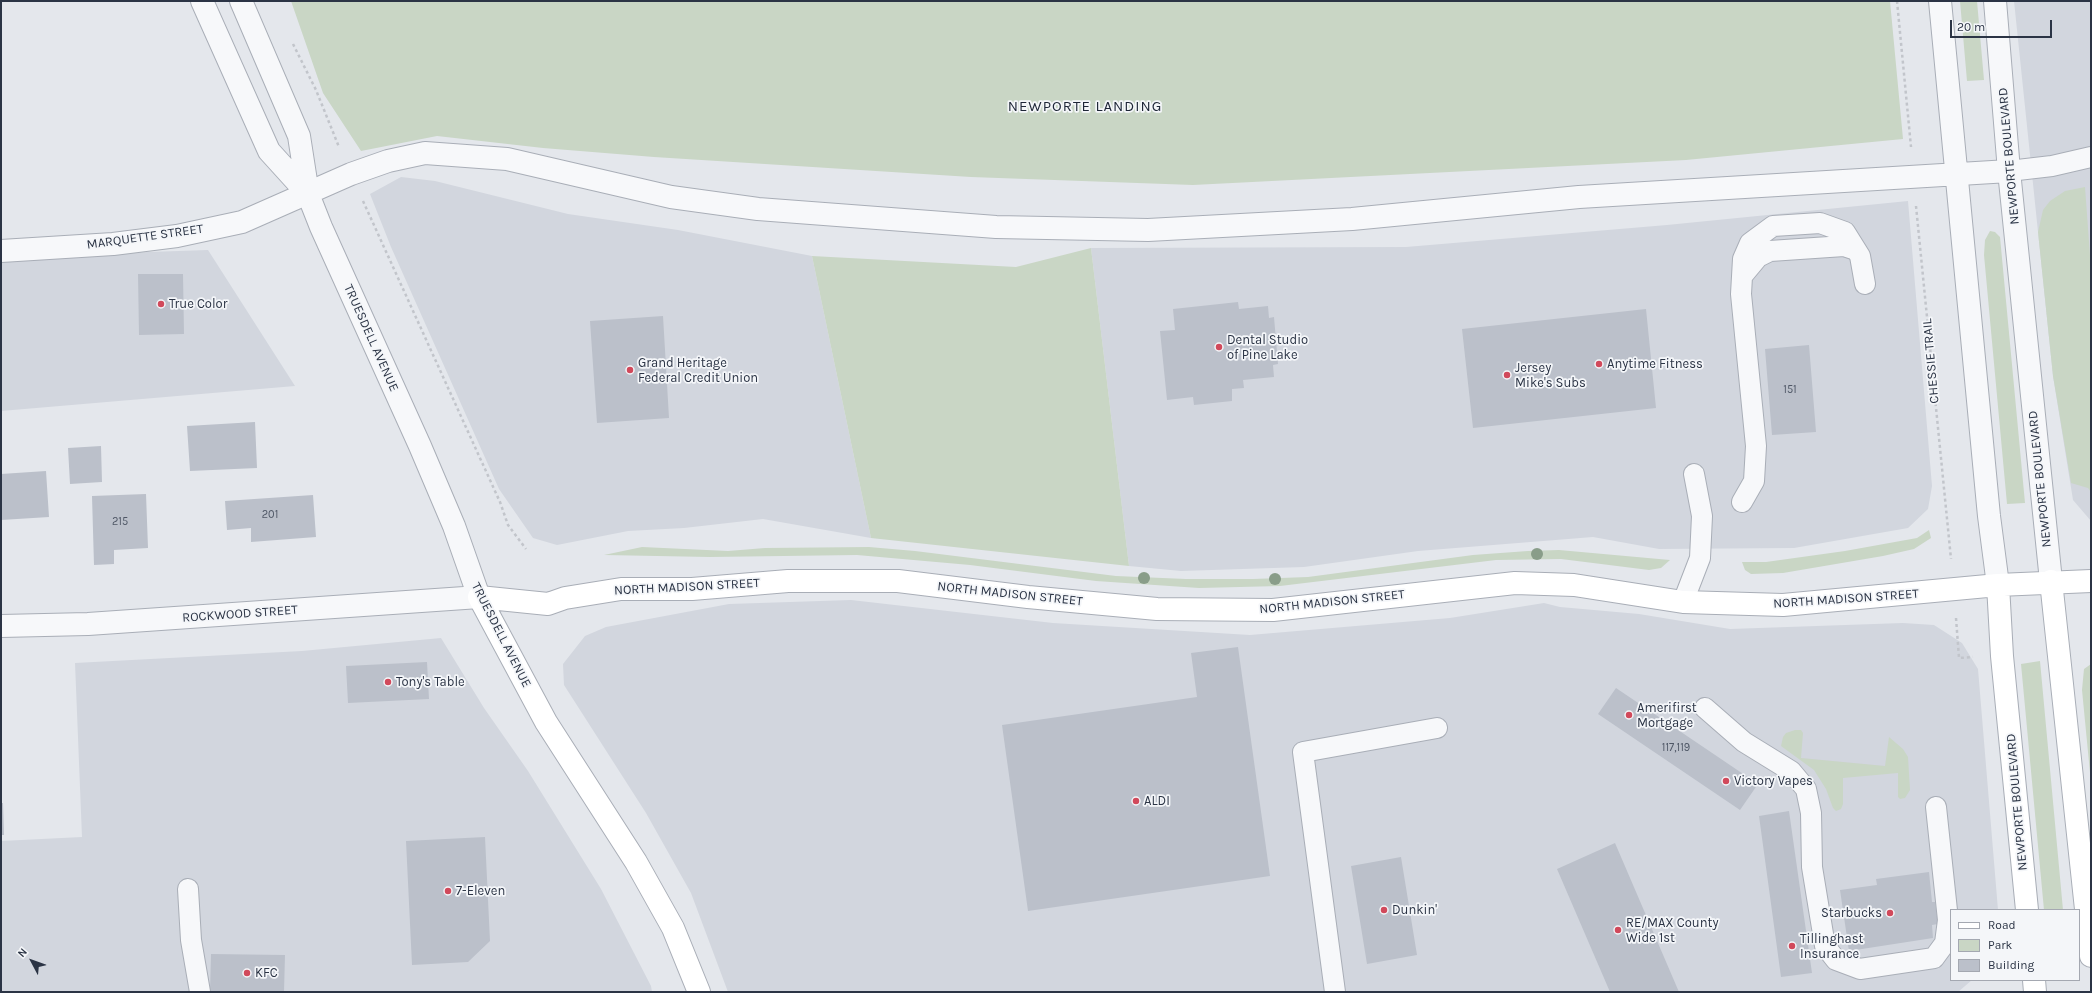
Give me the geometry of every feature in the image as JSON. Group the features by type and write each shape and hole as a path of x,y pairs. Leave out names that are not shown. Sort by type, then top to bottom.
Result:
{"street":[{"name":"TRUESDELL AVENUE","path":"202,1 269,151 308,194"},
{"name":"TRUESDELL AVENUE","path":"241,1 299,136 308,194 454,526 479,597 546,722 636,862 673,928 699,992"},
{"name":"NEWPORTE BOULEVARD","path":"1940,1 1989,516 1998,585 2002,656 2027,909"},
{"name":"NEWPORTE BOULEVARD","path":"1994,1 2009,171 2091,956"},
{"name":"MARQUETTE STREET","path":"1,251 113,244 177,236 242,222 352,174 388,161 425,153 507,160 671,197 758,209 996,227 1148,230 1352,218 1579,197 2009,171"},
{"name":"NORTH MADISON STREET","path":"479,597 548,604 565,598 621,589 692,589 788,580 898,581 1028,597 1157,609 1273,610 1515,583 1574,584 1683,602 1783,605 1998,585 2051,581 2091,581"},
{"name":"ROCKWOOD STREET","path":"1,626 88,624 479,597"},
{"path":"2034,981 2035,992"}],"lane":[{"path":"2009,171 2052,166 2091,157"},
{"path":"1742,502 1754,482 1756,446 1741,294 1744,259 1750,243 1773,226 1820,223 1845,232 1860,256 1865,284"},
{"path":"1683,602 1700,558 1702,516 1694,474"},
{"path":"1704,708 1744,742 1791,771 1806,789 1811,813 1812,867 1825,946 1836,960 1860,969 1934,958 1945,943 1948,920 1936,807"},
{"path":"1335,992 1303,752 1437,728"},
{"path":"188,889 191,940 200,992"}],"path":[{"path":"1897,1 1910,142"},
{"path":"292,41 316,90 352,174 500,502 508,524 526,549"},
{"name":"CHESSIE TRAIL","path":"1916,203 1946,520"}],"shaded area":[{"path":"2014,1 2091,1 2091,521 2073,500 2053,376"},
{"path":"401,177 435,181 568,214 678,230 812,256 871,538 763,519 684,528 628,531 557,545 533,538 499,489 391,247 370,194"},
{"path":"1908,201 1932,486 1928,509 1908,528 1794,548 1659,549 1593,537 1418,551 1304,567 1181,571 1129,566 1091,248 1406,247 1667,225"},
{"path":"208,250 295,386 1,411 1,257"},
{"path":"851,600 1053,623 1250,635 1450,618 1544,603 1560,607 1639,614 1730,629 1903,623 1934,625 1962,643 1978,669 1998,909 1950,909 1950,981 1971,981 1958,992 728,992 691,893 646,813 564,685 563,664 585,636 606,627 729,604"},
{"path":"441,638 484,708 528,771 601,889 651,986 652,992 1,992 1,841 82,837 75,663 302,651"}],"green space":[{"path":"291,1 1890,1 1903,139 1686,160 1193,185 971,177 654,157 543,148 437,136 361,151 323,93"},
{"path":"1960,1 1977,1 1984,80 1967,81"},
{"path":"2085,187 2091,269 2091,492 2088,488 2071,483 2053,376 2038,232 2043,210 2050,201 2065,191"},
{"path":"1990,231 1995,232 2000,237 2025,503 2007,504 1984,255 1985,240"},
{"path":"1091,248 1129,566 871,538 812,256 1016,267"},
{"path":"1929,530 1931,538 1914,549 1883,556 1783,573 1751,574 1745,570 1742,562 1766,562 1845,551 1917,538"},
{"path":"642,547 728,551 765,548 869,547 915,551 1116,576 1186,579 1308,577 1473,555 1528,551 1559,550 1670,560 1661,568 1649,570 1561,559 1496,560 1280,586 1199,588 1096,581 970,565 857,555 710,557 604,555"},
{"path":"2040,661 2063,909 2044,909 2021,664"},
{"path":"2091,664 2091,783 2082,690 2084,669"},
{"path":"1801,730 1803,733 1801,758 1885,766 1889,737 1903,749 1908,757 1910,790 1905,798 1900,799 1898,797 1898,773 1843,778 1843,804 1841,809 1836,811 1833,808 1826,789 1814,770 1781,746 1783,737 1786,733"}],"building":[{"name":"True Color","path":"138,274 183,274 184,334 139,335"},
{"name":"Dental Studio of Pine Lake","path":"1238,302 1239,309 1268,306 1269,318 1274,317 1278,364 1273,365 1274,377 1243,380 1244,388 1232,389 1232,401 1194,405 1193,397 1167,400 1160,331 1175,330 1173,309"},
{"path":"1646,309 1656,408 1473,428 1462,329"},
{"name":"Grand Heritage Federal Credit Union","path":"663,316 669,418 597,423 590,321"},
{"path":"1809,345 1816,432 1772,435 1765,349"},
{"path":"255,422 257,468 190,471 187,426"},
{"path":"101,446 102,482 70,484 68,448"},
{"path":"46,471 49,517 1,520 1,474"},
{"path":"146,494 148,548 114,550 114,564 94,565 92,496"},
{"path":"313,495 316,537 251,542 251,528 227,530 225,501"},
{"name":"ALDI","path":"1238,647 1270,876 1028,911 1002,725 1197,697 1191,653"},
{"name":"Tony's Table","path":"427,662 429,699 348,703 346,666"},
{"path":"1616,688 1758,784 1740,810 1598,714"},
{"path":"1,803 3,803 4,835 1,835"},
{"path":"1789,811 1812,973 1781,977 1759,816"},
{"name":"7-Eleven","path":"485,837 490,941 468,962 412,965 406,841"},
{"name":"RE/MAX County Wide 1st","path":"1615,843 1679,992 1610,992 1557,869"},
{"name":"Dunkin'","path":"1401,857 1417,955 1367,964 1351,866"},
{"name":"Starbucks","path":"1929,872 1932,902 1935,902 1938,924 1932,925 1933,938 1849,951 1840,890 1877,885 1876,879"},
{"name":"KFC","path":"211,954 285,955 284,992 210,992"}],"place":[{"name":"True Color","path":"161,304"},
{"name":"Dental Studio of Pine Lake","path":"1219,347"},
{"name":"Anytime Fitness","path":"1599,364"},
{"name":"Grand Heritage Federal Credit Union","path":"630,370"},
{"name":"Jersey Mike's Subs","path":"1507,375"},
{"name":"Tony's Table","path":"388,682"},
{"name":"Amerifirst Mortgage","path":"1629,715"},
{"name":"Victory Vapes","path":"1726,781"},
{"name":"ALDI","path":"1136,801"},
{"name":"7-Eleven","path":"448,891"},
{"name":"Dunkin'","path":"1384,910"},
{"name":"Starbucks","path":"1890,913"},
{"name":"RE/MAX County Wide 1st","path":"1618,930"},
{"name":"Tillinghast Insurance","path":"1792,946"},
{"name":"KFC","path":"247,973"}],"district":[{"name":"NEWPORTE LANDING","path":"1085,107"}]}
